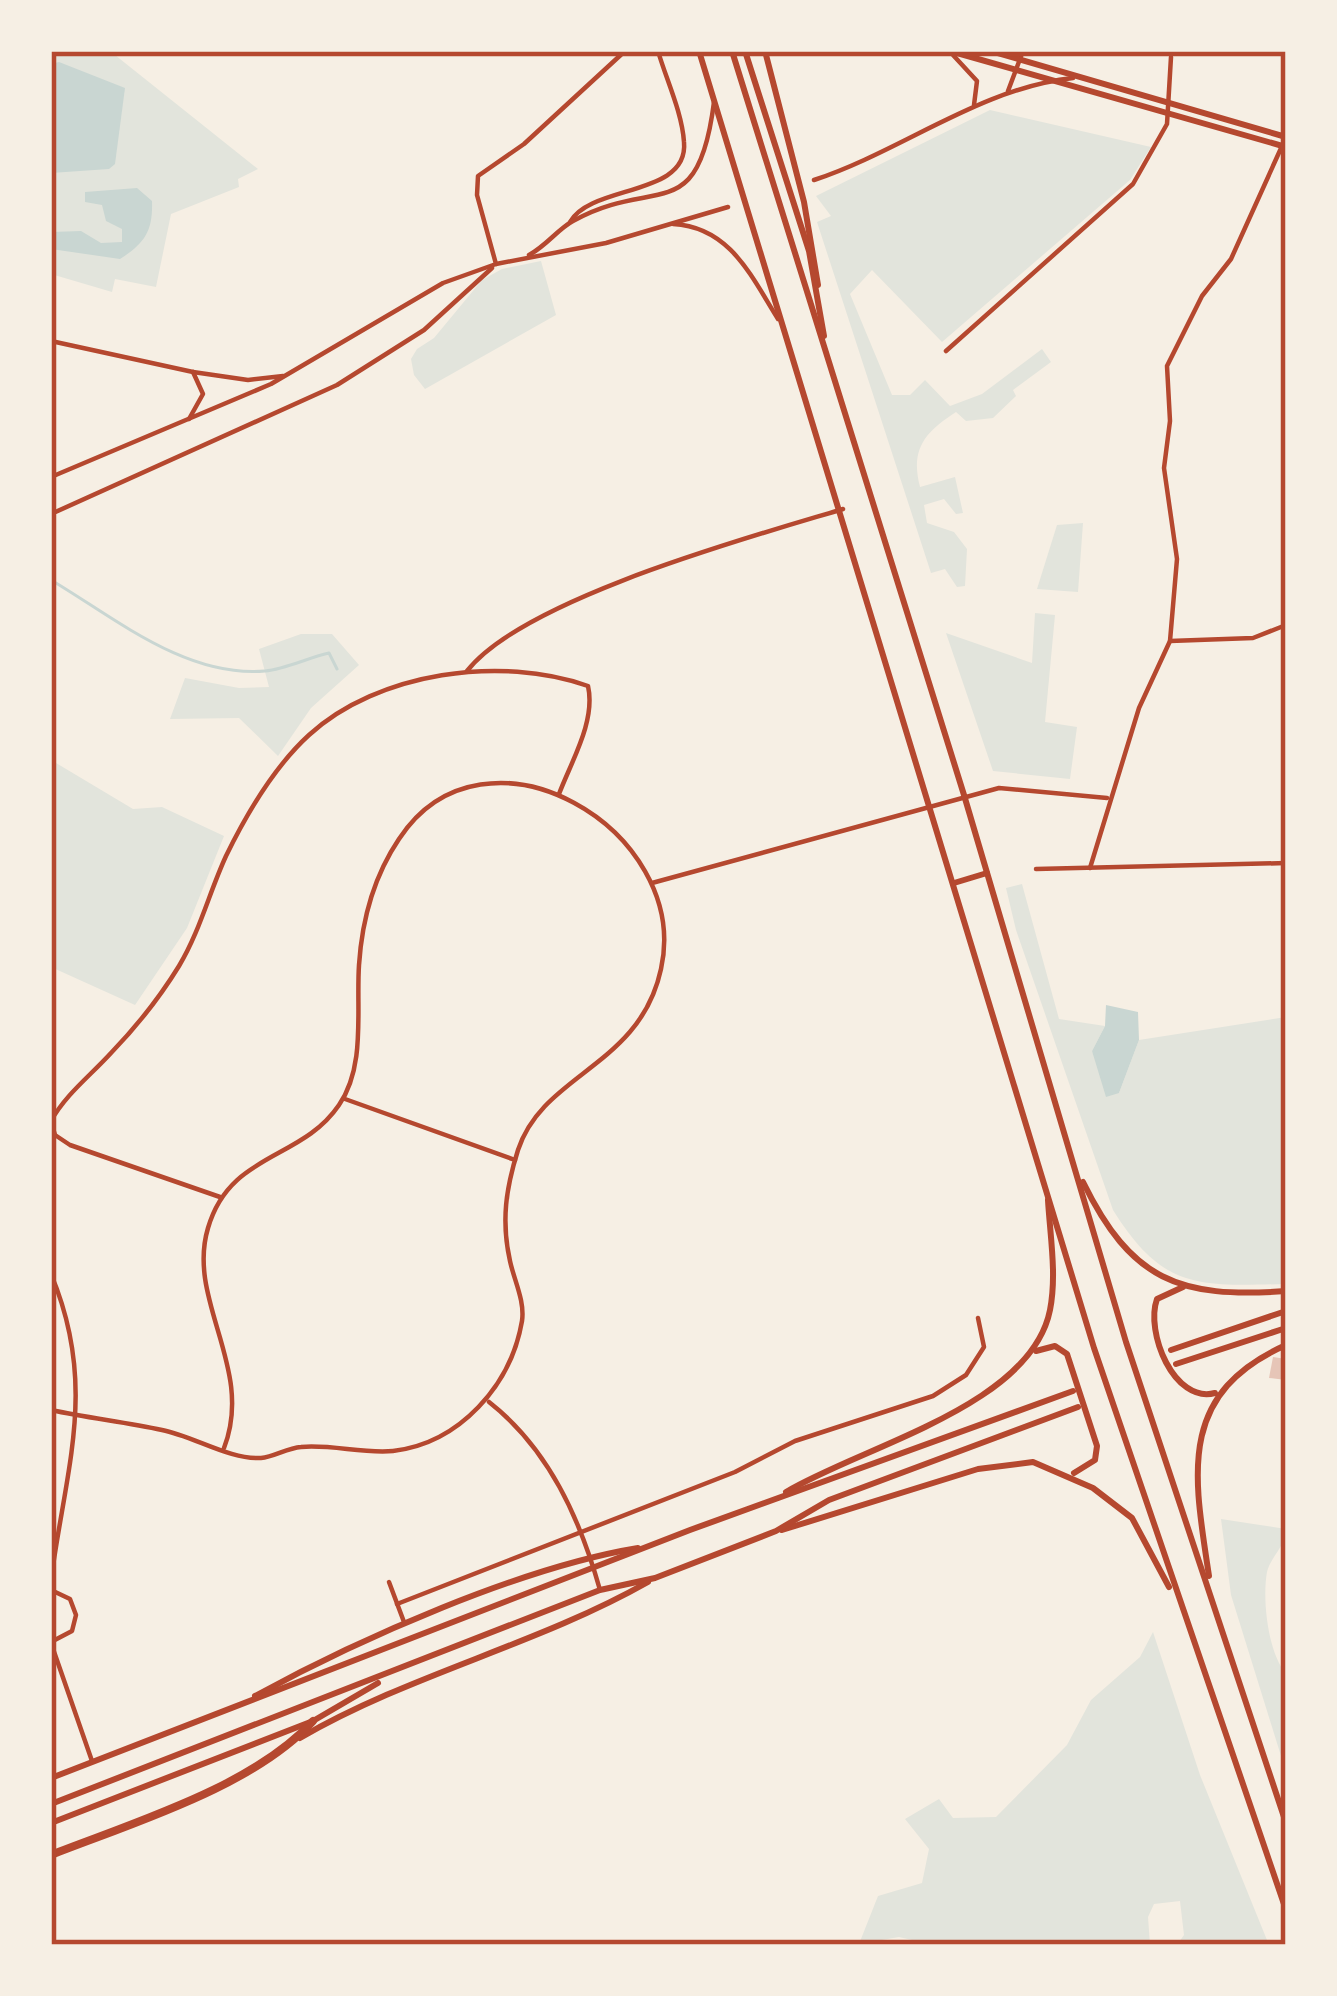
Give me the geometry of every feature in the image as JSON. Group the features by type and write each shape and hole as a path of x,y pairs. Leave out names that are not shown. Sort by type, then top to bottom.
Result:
{"highway":[{"path":"51,1855 237,1774 291,1743 313,1721"}],"main road":[{"path":"699,51 843,509 1094,1348 1286,1910"},
{"path":"732,51 964,795 1126,1342 1286,1823"},
{"path":"745,51 819,295"},
{"path":"765,51 809,224 827,358"},
{"path":"950,51 1044,81 1286,137"},
{"path":"991,51 1284,147"},
{"path":"954,883 987,873"},
{"path":"1073,1162 1107,1231 1132,1258 1186,1287"},
{"path":"773,1500 831,1466 978,1399 1009,1378 1033,1352 1051,1308 1048,1184"},
{"path":"1286,1292 1172,1288 1157,1299 1155,1324 1175,1381 1206,1396 1286,1345"},
{"path":"1171,1350 1286,1311"},
{"path":"1176,1364 1286,1328"},
{"path":"51,1804 600,1590 655,1578 776,1532 978,1469 1018,1462 1080,1474 1095,1460 1091,1428 1073,1369 1067,1354 1055,1346 1033,1352"},
{"path":"1212,1598 1196,1473 1204,1418 1226,1384"},
{"path":"51,1778 648,1546 1073,1391"},
{"path":"776,1532 847,1493 1078,1407"},
{"path":"1066,1472 1132,1518 1177,1600"},
{"path":"232,1708 405,1626 589,1556 648,1546"},
{"path":"291,1743 363,1705 592,1614 655,1578"},
{"path":"514,1601 521,1621"},
{"path":"51,1823 313,1721 330,1707 430,1658"}],"street":[{"path":"496,264 477,195 478,176 524,144 625,51"},
{"path":"523,258 550,244 584,205 658,181 682,158 685,142 658,51"},
{"path":"950,51 977,81 974,107"},
{"path":"1008,93 1023,51"},
{"path":"946,351 1133,184 1162,138 1169,109 1171,57"},
{"path":"814,180 882,154 1008,93 1073,78"},
{"path":"570,222 687,182 705,160 715,97"},
{"path":"1090,868 1139,708 1170,641 1177,559 1164,468 1170,422 1167,366 1202,296 1242,239 1284,147"},
{"path":"51,477 299,370 442,283 496,264 606,243 728,207"},
{"path":"667,224 704,228 721,240 752,276 789,338"},
{"path":"51,514 337,385 424,330 496,264"},
{"path":"51,341 248,380 299,370"},
{"path":"188,421 202,394 193,371"},
{"path":"466,673 485,648 625,580 843,509"},
{"path":"1170,641 1253,638 1286,625"},
{"path":"220,1197 53,1136 51,1122 62,1102 142,1020 177,969 199,931 226,858 260,798 307,737 344,709 414,682 466,673 526,672 588,686 591,700 584,727 559,794"},
{"path":"51,1410 166,1430 224,1448 260,1458 298,1447 393,1451 459,1425 487,1401 523,1317 502,1221 522,1137 545,1104 604,1062 632,1033 662,968 662,922 652,883 624,839 592,812 559,794 525,782 475,785 437,800 403,833 382,868 366,914 358,1047 343,1098 316,1130 246,1168 220,1197 206,1232 205,1273 236,1406 224,1448"},
{"path":"652,883 999,788 1109,798"},
{"path":"1036,869 1286,863"},
{"path":"343,1098 515,1160"},
{"path":"51,1274 68,1313 78,1416 55,1524 51,1580"},
{"path":"397,1604 735,1472 795,1442 933,1396 966,1375 984,1347 978,1318"},
{"path":"487,1401 528,1441 568,1500 600,1590"},
{"path":"389,1582 405,1626"},
{"path":"51,1590 70,1599 76,1615 66,1637 51,1642 92,1761"}],"shaded area":[{"path":"51,51 110,51 258,169 238,179 239,187 171,214 156,287 115,279 112,292 51,274"},
{"path":"59,62 125,88 115,164 109,169 51,173 51,64"},
{"path":"990,110 1151,147 1130,180 942,342 872,270 850,294 892,395 910,395 925,380 950,406 982,394 1042,349 1051,362 1013,390 1016,396 993,418 966,421 956,412 928,434 919,452 920,487 955,477 963,513 956,514 944,499 924,505 927,523 954,532 967,549 965,586 957,587 945,569 931,573 817,222 831,216 816,196"},
{"path":"137,188 152,201 151,220 146,235 129,253 120,259 51,249 51,232 81,231 101,243 122,242 122,229 106,221 102,205 85,202 85,192"},
{"path":"541,261 556,315 425,389 414,375 411,359 417,349 434,338 482,280 502,269"},
{"path":"1083,523 1078,592 1037,589 1057,525"},
{"path":"1035,613 1055,615 1045,722 1077,727 1070,779 993,771 946,633 1032,663"},
{"path":"301,634 332,634 359,665 311,708 278,756 239,718 170,719 185,678 239,688 269,687 259,649"},
{"path":"51,760 133,809 162,807 224,836 187,928 135,1005 51,967"},
{"path":"1022,884 1059,1019 1105,1026 1092,1051 1119,1093 1139,1040 1286,1017 1286,1284 1229,1285 1185,1278 1149,1256 1113,1210 1016,930 1006,888"},
{"path":"1106,1005 1138,1012 1139,1040 1119,1093 1106,1097 1092,1051 1105,1026"},
{"path":"1221,1519 1286,1529 1267,1572 1265,1596 1271,1640 1286,1674 1286,1772 1231,1595"},
{"path":"1153,1632 1200,1775 1269,1945 1177,1945 1184,1935 1180,1901 1154,1904 1148,1917 1150,1945 934,1945 899,1937 859,1944 878,1896 922,1883 929,1849 905,1819 939,1799 953,1818 996,1817 1067,1745 1091,1700 1140,1657"}],"building":[{"path":"1273,1357 1286,1359 1286,1380 1269,1378"}],"waterway":[{"path":"51,580 152,642 207,665 265,671 329,653 337,669"}]}
